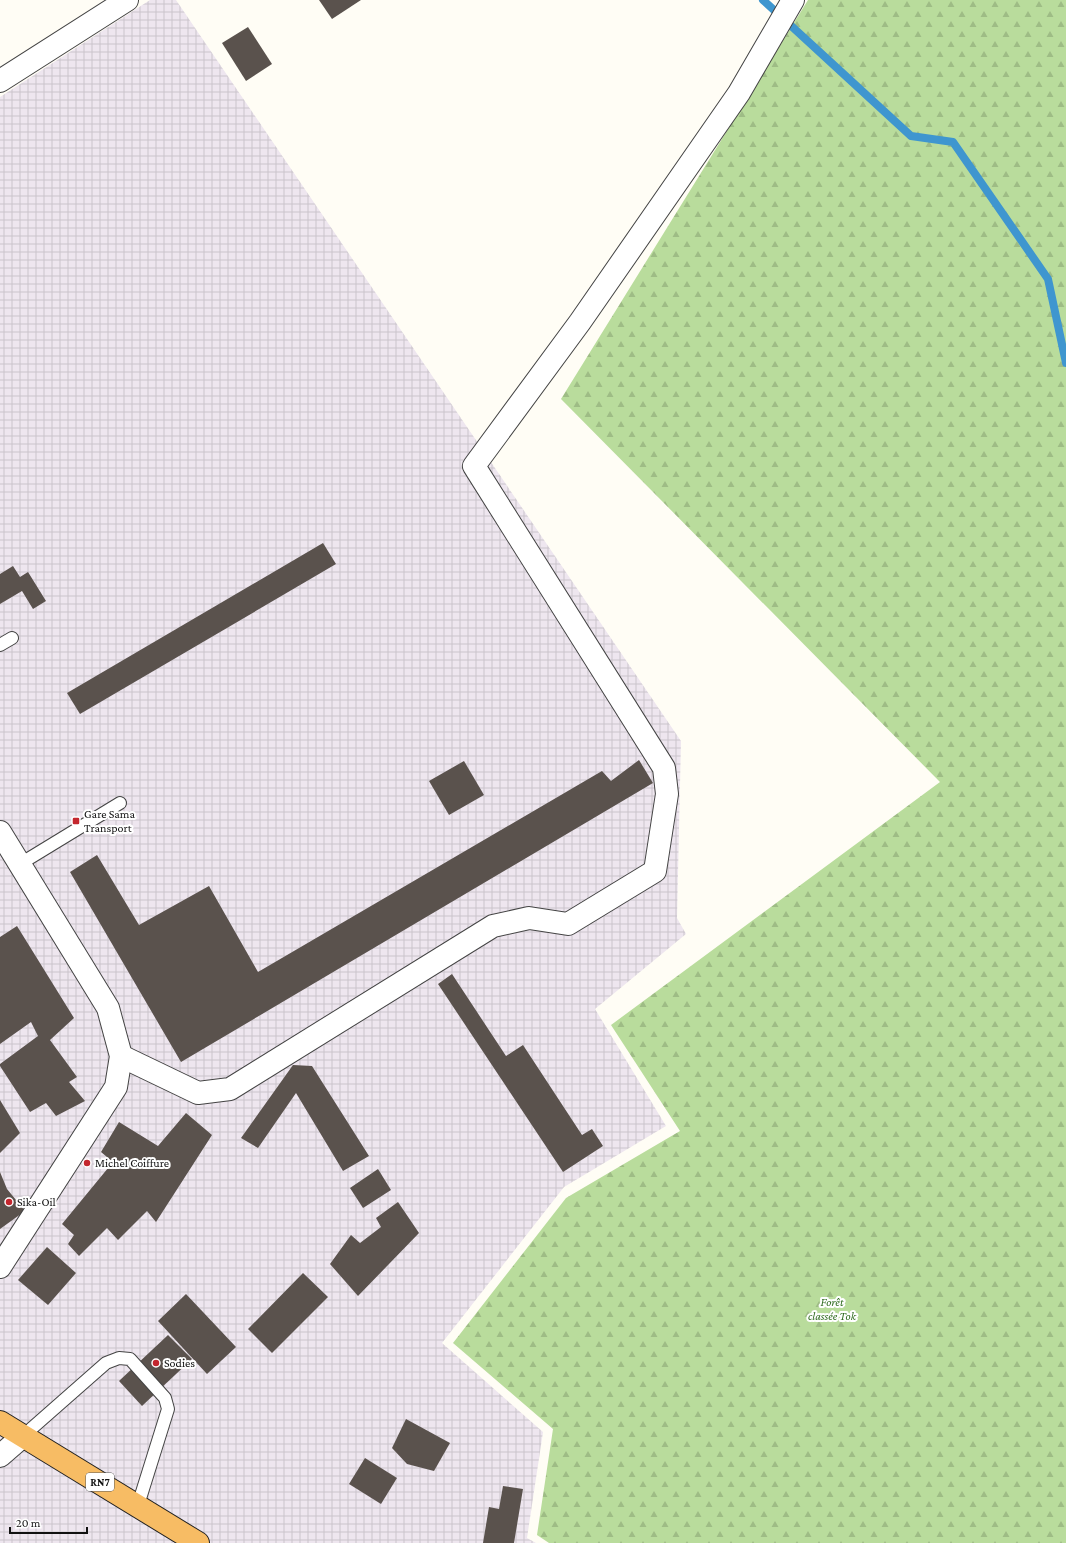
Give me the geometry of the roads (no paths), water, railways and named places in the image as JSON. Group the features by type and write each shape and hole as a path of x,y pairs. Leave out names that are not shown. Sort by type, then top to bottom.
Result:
{"highway":[{"name":"RN7","path":"0,1422 198,1543"}],"street":[{"path":"0,81 127,0"},
{"path":"121,1056 198,1093 230,1089 493,926 529,918 568,924 655,871 667,794 664,768 474,466 580,322 739,93 793,0"},
{"path":"0,832 108,1008 121,1056 116,1087 0,1267"},
{"path":"0,1456 23,1436"}],"lane":[{"path":"0,645 12,638"},
{"path":"20,864 120,803"},
{"path":"23,1436 106,1363 119,1358 130,1359 165,1398 168,1409 138,1505"}],"waterway":[{"path":"763,0 911,136 953,142 1048,279 1066,363"}],"place":[{"name":"Gare Sama Transport","path":"76,821"},
{"name":"Michel Coiffure","path":"87,1163"},
{"name":"Sika-Oil","path":"9,1202"},
{"name":"Sodies","path":"156,1363"}],"park label":[{"name":"Forêt classée Tok","path":"832,1309"}]}
